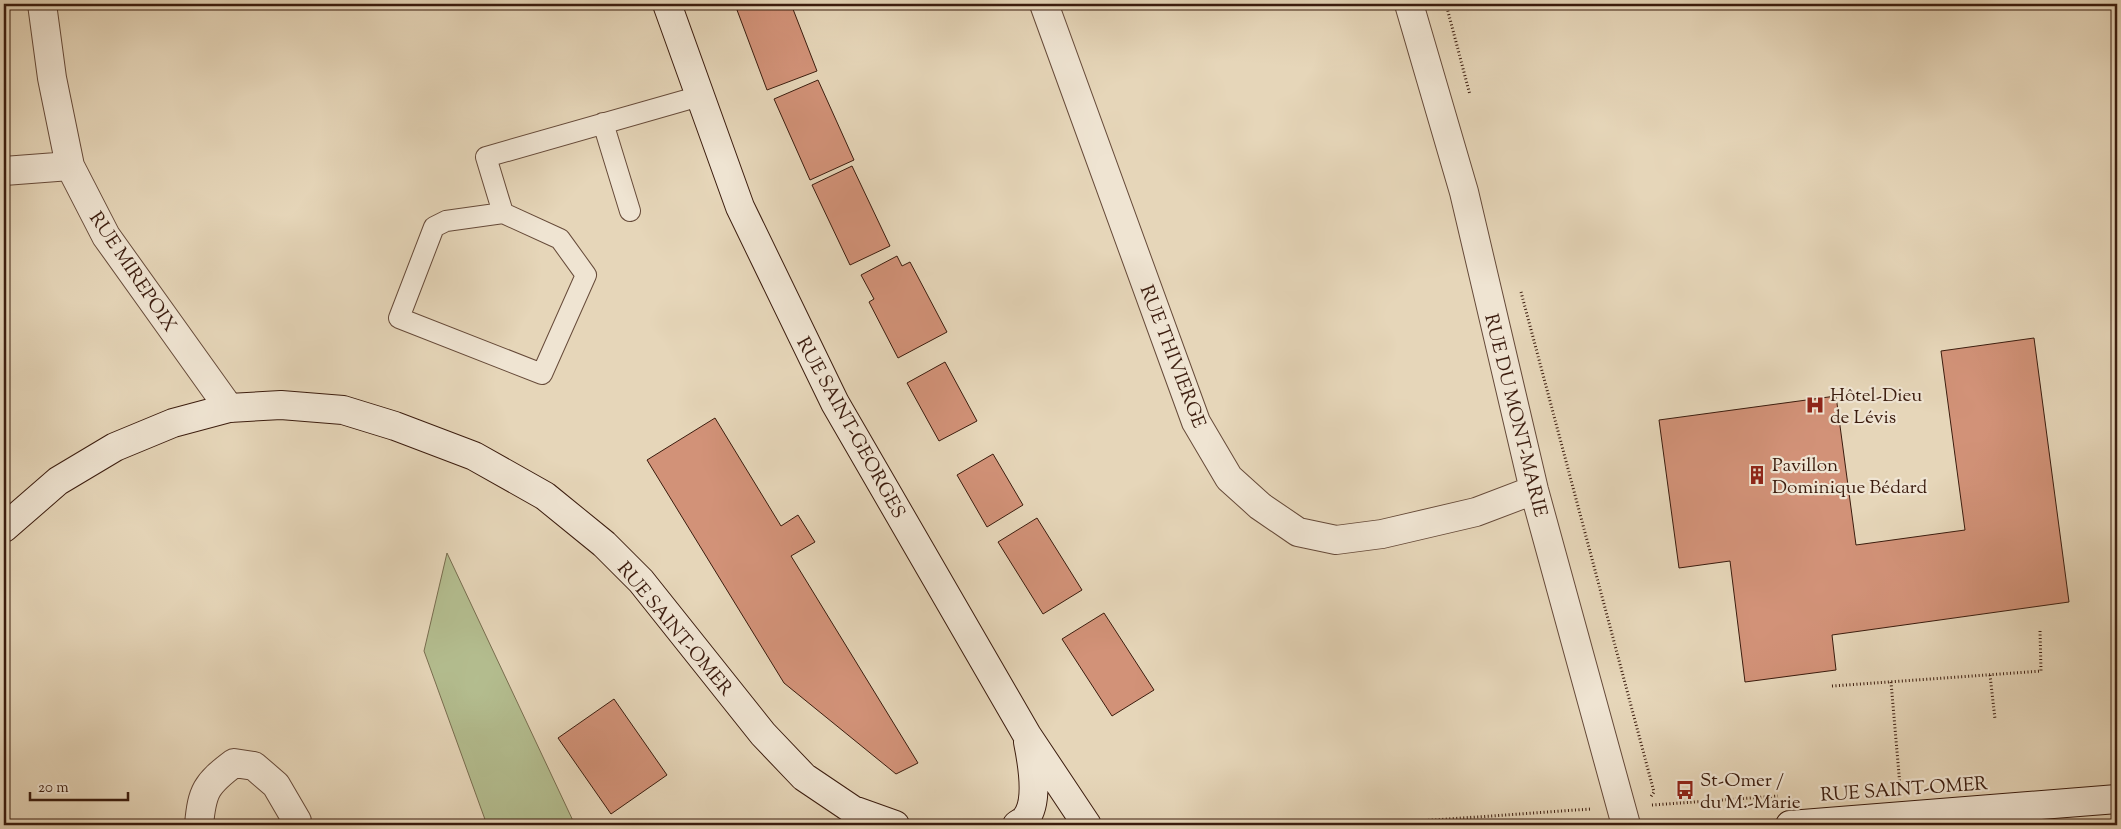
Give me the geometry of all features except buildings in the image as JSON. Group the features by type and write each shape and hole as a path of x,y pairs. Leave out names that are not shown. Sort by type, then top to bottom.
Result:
{"street":[{"name":"RUE MIREPOIX","path":"42,4 52,78 70,166 106,236 229,408"},
{"name":"RUE SAINT-GEORGES","path":"667,4 740,207 835,403 1027,735 1087,825"},
{"name":"RUE THIVIERGE","path":"1044,4 1196,422 1229,478 1260,506 1298,532 1336,540 1382,534 1476,512 1534,490"},
{"name":"RUE DU MONT-MARIE","path":"1410,4 1464,192 1534,490 1631,812"},
{"path":"4,170 70,166"},
{"name":"RUE SAINT-OMER","path":"4,528 58,481 115,447 173,423 229,408 281,405 343,410 394,426 474,456 545,496 604,544 641,580 763,734 804,777 853,810 895,825"},
{"path":"1017,825 1026,818 1034,795 1033,770 1027,735"},
{"path":"199,825 201,800 213,779 234,763 254,766 276,785 297,821 297,825"},
{"name":"RUE SAINT-OMER","path":"1790,825 2117,799"}],"lane":[{"path":"503,213 446,221 434,226 399,318 542,374 586,275 560,240 503,213 486,157 700,96"},
{"path":"603,124 630,211"}],"path":[{"path":"1446,4 1472,104"},
{"path":"1519,282 1654,792 1631,812"},
{"path":"1832,686 2041,671 2040,630"},
{"path":"1990,675 1995,719"},
{"path":"1891,682 1902,816"},
{"path":"1362,825 1631,812 1782,796"}],"green space":[{"path":"447,553 575,825 487,825 424,651"}],"place":[{"name":"Hôtel-Dieu de Lévis","path":"1815,405"},
{"name":"Pavillon Dominique Bédard","path":"1757,475"},
{"name":"St-Omer / du M.-Marie","path":"1685,790"}]}
